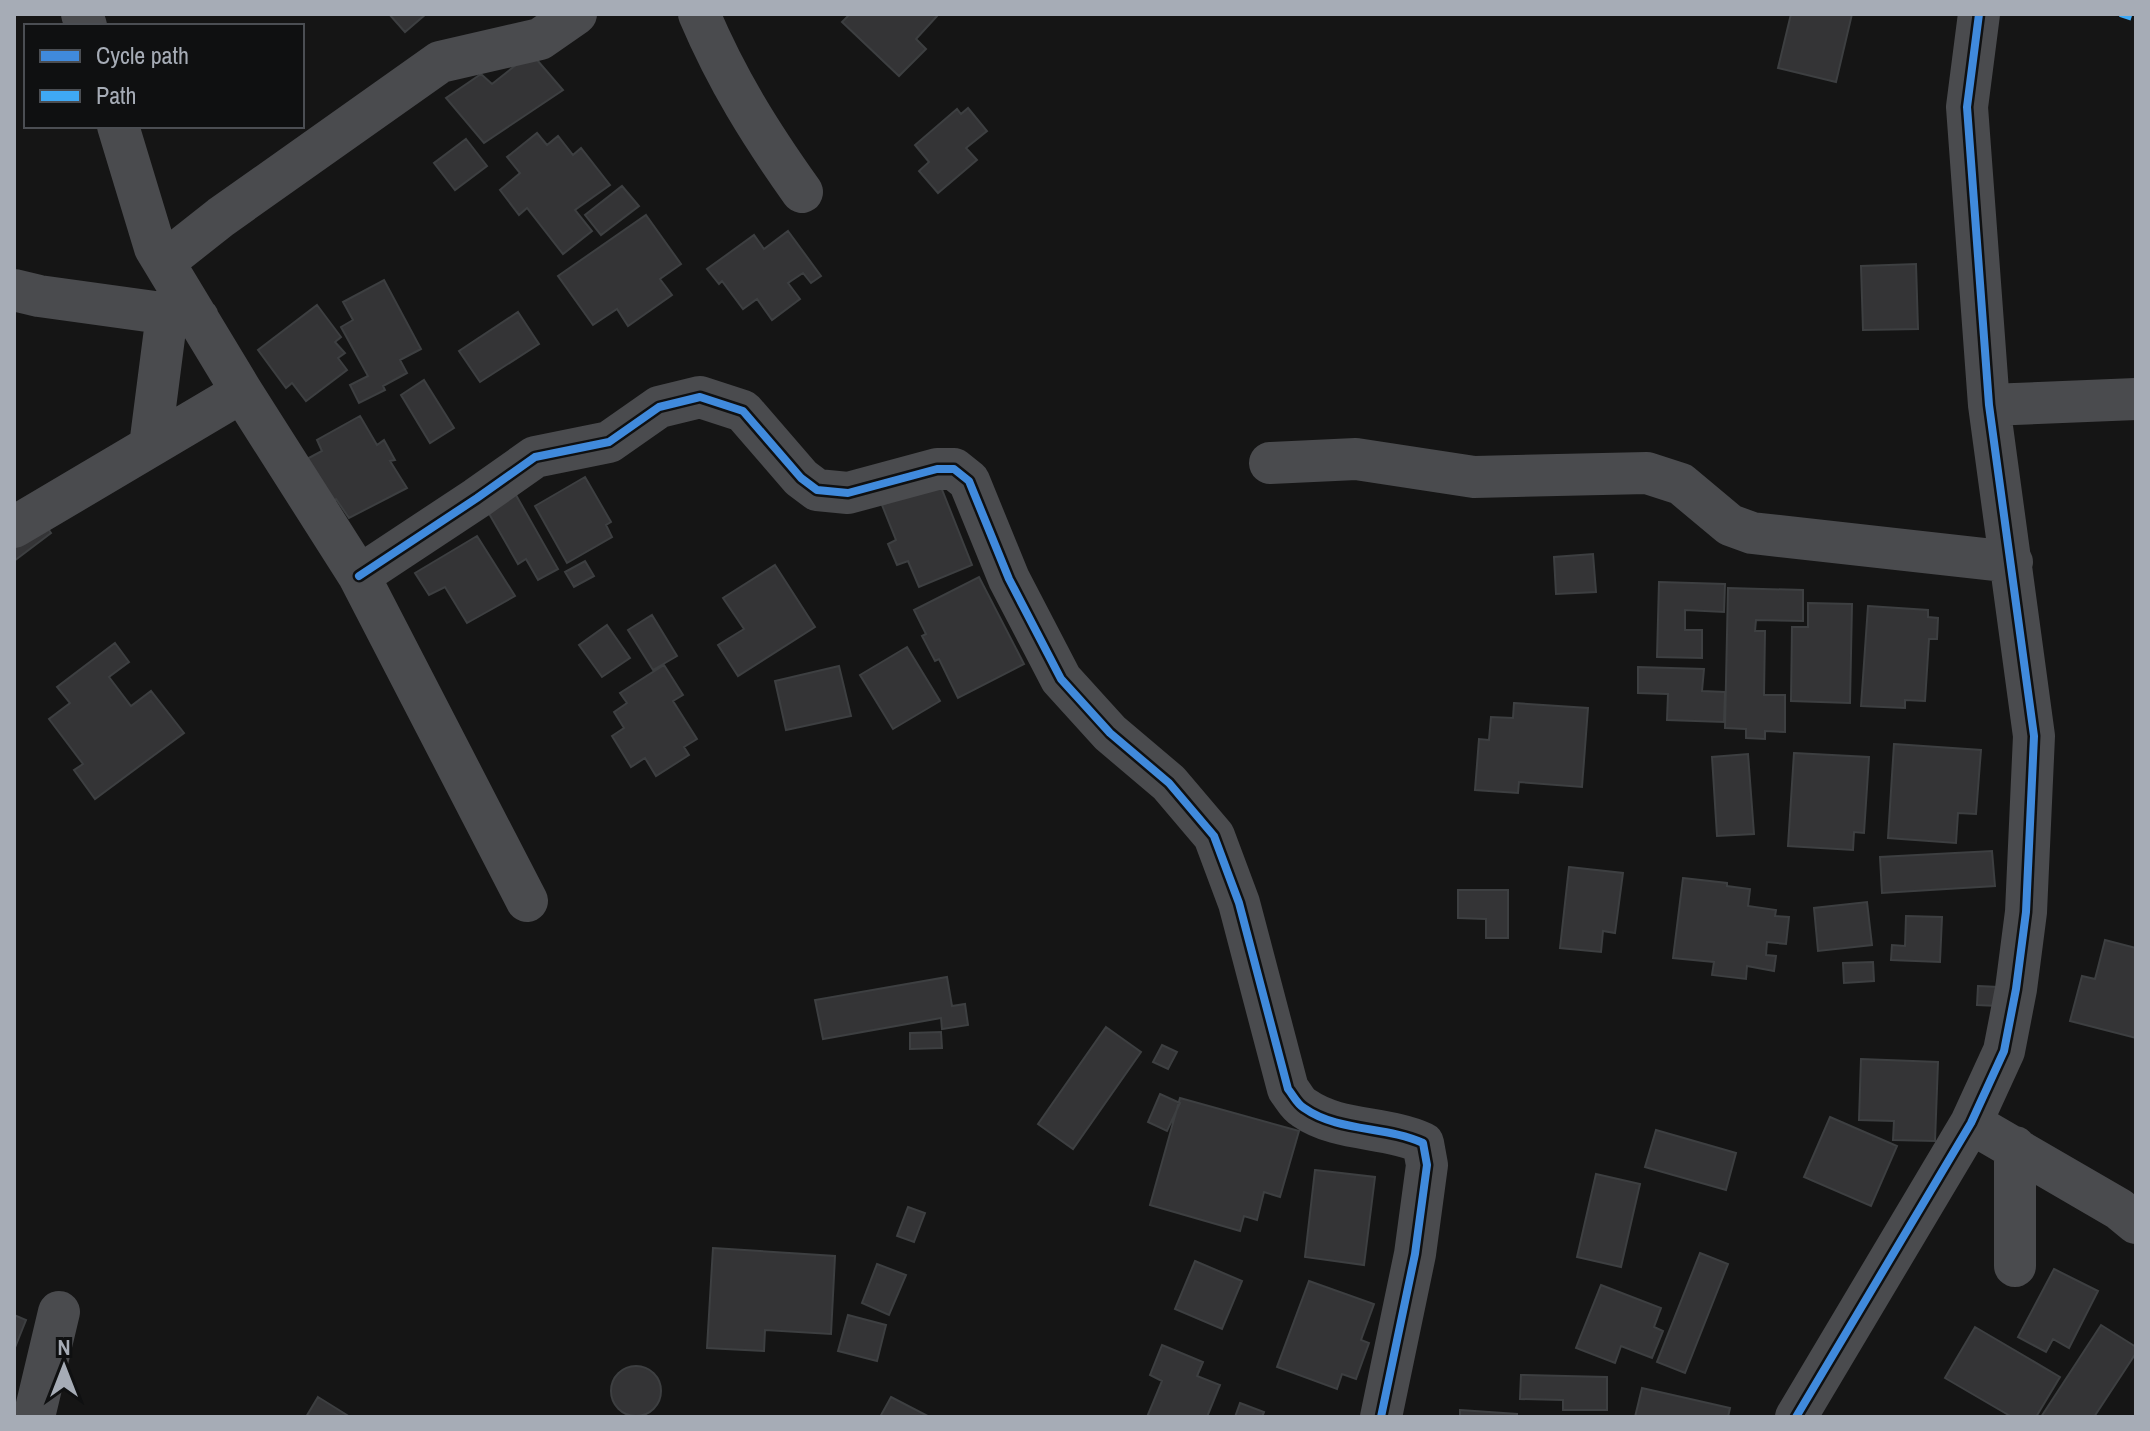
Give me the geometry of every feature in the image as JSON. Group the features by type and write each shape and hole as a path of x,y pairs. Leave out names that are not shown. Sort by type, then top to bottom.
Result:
{"street":[{"path":"164,262 221,217 440,62 540,39 576,14"},
{"path":"699,14 756,127 802,192"},
{"path":"1796,1417 1971,1123 2004,1051 2016,989 2026,912 2034,736 1989,405 1967,107 1979,14"},
{"path":"119,128 155,248 164,262 182,316 242,392 359,576 527,901"},
{"path":"14,290 182,316"},
{"path":"150,446 182,316"},
{"path":"14,527 242,392"},
{"path":"359,576 535,457 609,442 659,407 700,397 743,411 801,478 817,490 848,493 937,469 954,469 969,481 1009,579 1061,679 1110,733 1169,783 1214,836 1239,903 1288,1089 1302,1107 1330,1121 1404,1134 1423,1143 1427,1165 1415,1254 1381,1417"},
{"path":"1989,405 2136,399"},
{"path":"1270,463 1356,459 1474,477 1647,473 1681,484 1730,525 1752,533 2012,562"},
{"path":"1971,1123 2119,1209 2136,1223"},
{"path":"2015,1147 2015,1266"},
{"path":"34,1417 59,1312"}],"building":[{"path":"389,14 426,14 405,32"},
{"path":"850,14 938,15 916,39 926,49 899,76 842,22"},
{"path":"1791,14 1852,14 1836,82 1778,68"},
{"path":"531,53 563,90 484,143 446,98 481,74 492,84"},
{"path":"968,108 987,131 966,148 977,160 938,193 919,171 929,162 915,145 957,109 961,114"},
{"path":"537,133 547,145 558,136 573,155 581,148 610,185 575,210 592,231 563,254 527,208 519,215 500,190 520,173 507,157"},
{"path":"466,139 487,166 455,190 434,163"},
{"path":"622,186 639,206 601,235 585,215"},
{"path":"646,215 681,264 660,279 672,295 628,326 617,309 593,325 558,276"},
{"path":"788,231 821,276 811,283 803,273 788,283 800,299 772,320 757,299 743,309 722,281 719,284 707,269 754,235 764,249"},
{"path":"1916,264 1918,329 1863,330 1861,266"},
{"path":"384,280 421,349 400,360 407,373 383,386 385,390 359,403 350,385 368,376 341,327 353,320 343,302"},
{"path":"317,305 341,337 335,342 345,353 338,358 347,370 306,401 292,383 286,388 258,350"},
{"path":"518,312 539,344 480,382 459,351"},
{"path":"424,380 454,428 430,443 401,395"},
{"path":"360,416 377,445 384,440 395,460 390,461 407,488 349,518 336,499 324,506 303,461 322,451 317,440"},
{"path":"585,477 611,522 606,525 612,537 567,563 535,506"},
{"path":"939,482 972,565 919,587 908,561 897,565 888,544 896,540 882,505"},
{"path":"512,488 558,569 538,580 526,559 518,564 484,505"},
{"path":"39,516 51,533 14,561 14,534"},
{"path":"477,536 515,596 467,623 445,587 429,595 415,573"},
{"path":"1593,554 1596,592 1556,594 1554,557"},
{"path":"585,561 594,576 574,587 565,572"},
{"path":"775,565 815,627 738,676 718,645 744,629 723,598"},
{"path":"979,577 1024,664 958,698 939,659 935,661 922,636 926,634 914,610"},
{"path":"1659,582 1725,584 1724,612 1685,610 1685,630 1702,630 1702,658 1657,657"},
{"path":"1728,588 1803,590 1803,621 1756,620 1755,631 1765,631 1764,695 1785,695 1785,732 1765,731 1765,739 1746,738 1746,729 1725,728"},
{"path":"1808,603 1852,604 1850,703 1791,701 1792,627 1808,627"},
{"path":"1868,606 1928,610 1928,617 1938,618 1937,639 1929,639 1925,701 1905,700 1905,708 1861,706"},
{"path":"652,615 677,656 653,670 628,630"},
{"path":"607,625 630,658 602,677 579,645"},
{"path":"115,643 129,662 109,677 131,706 151,691 184,733 95,799 74,770 83,764 49,719 70,703 57,687"},
{"path":"907,647 940,701 893,729 860,675"},
{"path":"664,665 683,695 673,701 697,739 684,747 689,755 656,776 645,758 631,767 612,736 624,728 614,712 627,703 620,693"},
{"path":"839,666 851,716 786,730 775,681"},
{"path":"1638,667 1704,669 1702,691 1725,692 1724,722 1667,720 1668,694 1638,693"},
{"path":"1514,703 1588,708 1582,787 1519,782 1518,793 1475,790 1479,739 1489,740 1491,717 1513,718"},
{"path":"1894,744 1981,750 1976,814 1958,813 1956,843 1888,838"},
{"path":"1794,753 1869,757 1864,833 1854,832 1853,850 1788,846"},
{"path":"1748,754 1754,834 1717,836 1712,757"},
{"path":"1992,851 1995,886 1882,893 1880,857"},
{"path":"1569,867 1623,873 1615,933 1603,931 1601,952 1560,948"},
{"path":"1683,878 1750,889 1748,906 1776,910 1775,916 1789,917 1786,944 1767,942 1766,955 1776,956 1774,971 1747,966 1746,979 1712,975 1714,962 1673,958"},
{"path":"1458,890 1508,890 1508,938 1486,938 1486,919 1458,918"},
{"path":"1867,902 1872,945 1818,951 1814,908"},
{"path":"1906,916 1942,917 1940,962 1891,960 1892,945 1905,946"},
{"path":"2105,940 2136,948 2136,1038 2070,1021 2082,976 2095,979"},
{"path":"1873,962 1874,981 1844,983 1843,963"},
{"path":"947,977 952,1006 965,1004 968,1025 942,1029 941,1018 823,1039 815,1000"},
{"path":"1978,986 1999,987 1998,1006 1977,1005"},
{"path":"1106,1027 1141,1052 1073,1149 1038,1124"},
{"path":"941,1032 942,1048 910,1049 910,1033"},
{"path":"1162,1045 1177,1052 1168,1069 1153,1062"},
{"path":"1861,1059 1938,1062 1935,1141 1893,1140 1894,1121 1859,1120"},
{"path":"1160,1094 1180,1103 1167,1131 1148,1122"},
{"path":"1180,1098 1299,1131 1280,1197 1264,1192 1257,1220 1244,1216 1240,1231 1150,1205"},
{"path":"1830,1117 1897,1146 1871,1206 1804,1177"},
{"path":"1656,1130 1736,1153 1726,1190 1645,1167"},
{"path":"1315,1170 1375,1177 1364,1265 1305,1257"},
{"path":"1596,1174 1640,1184 1621,1267 1577,1257"},
{"path":"908,1207 925,1213 914,1242 897,1236"},
{"path":"713,1248 835,1256 831,1334 765,1330 764,1351 707,1348"},
{"path":"1700,1253 1728,1264 1685,1373 1657,1362"},
{"path":"1195,1261 1242,1281 1222,1329 1175,1309"},
{"path":"877,1264 906,1275 889,1315 862,1303"},
{"path":"2054,1269 2098,1291 2069,1348 2053,1339 2046,1352 2018,1337"},
{"path":"1309,1281 1374,1304 1361,1340 1369,1343 1356,1379 1342,1374 1337,1389 1277,1367"},
{"path":"1601,1285 1661,1308 1654,1327 1663,1331 1652,1358 1621,1346 1615,1363 1576,1348"},
{"path":"14,1315 26,1320 14,1350"},
{"path":"848,1315 886,1325 877,1361 838,1351"},
{"path":"2101,1325 2136,1347 2136,1353 2094,1417 2041,1417"},
{"path":"1975,1327 2060,1377 2036,1417 2012,1417 1945,1378"},
{"path":"1162,1345 1203,1362 1197,1376 1220,1385 1207,1417 1147,1417 1162,1381 1150,1375"},
{"path":"636,1366 654,1373 661,1391 654,1409 636,1416 618,1409 611,1391 618,1373"},
{"path":"1521,1375 1607,1377 1607,1410 1563,1410 1563,1400 1520,1399"},
{"path":"1642,1388 1730,1408 1728,1417 1635,1417"},
{"path":"318,1397 350,1417 306,1417"},
{"path":"891,1397 928,1416 928,1417 880,1417"},
{"path":"1240,1403 1264,1412 1262,1417 1235,1417"},
{"path":"1460,1410 1517,1414 1517,1417 1460,1417"}],"marked path":[{"path":"2120,14 2136,19"}],"cycle path":[{"path":"1796,1417 1971,1123 2004,1051 2016,989 2026,912 2034,736 1989,405 1967,107 1979,14"},
{"path":"359,576 535,457 609,442 659,407 700,397 743,411 801,478 817,490 848,493 937,469 954,469 969,481 1009,579 1061,679 1110,733 1169,783 1214,836 1239,903 1288,1089 1297,1102 1317,1116 1423,1143 1427,1165 1415,1254 1381,1417"}]}
